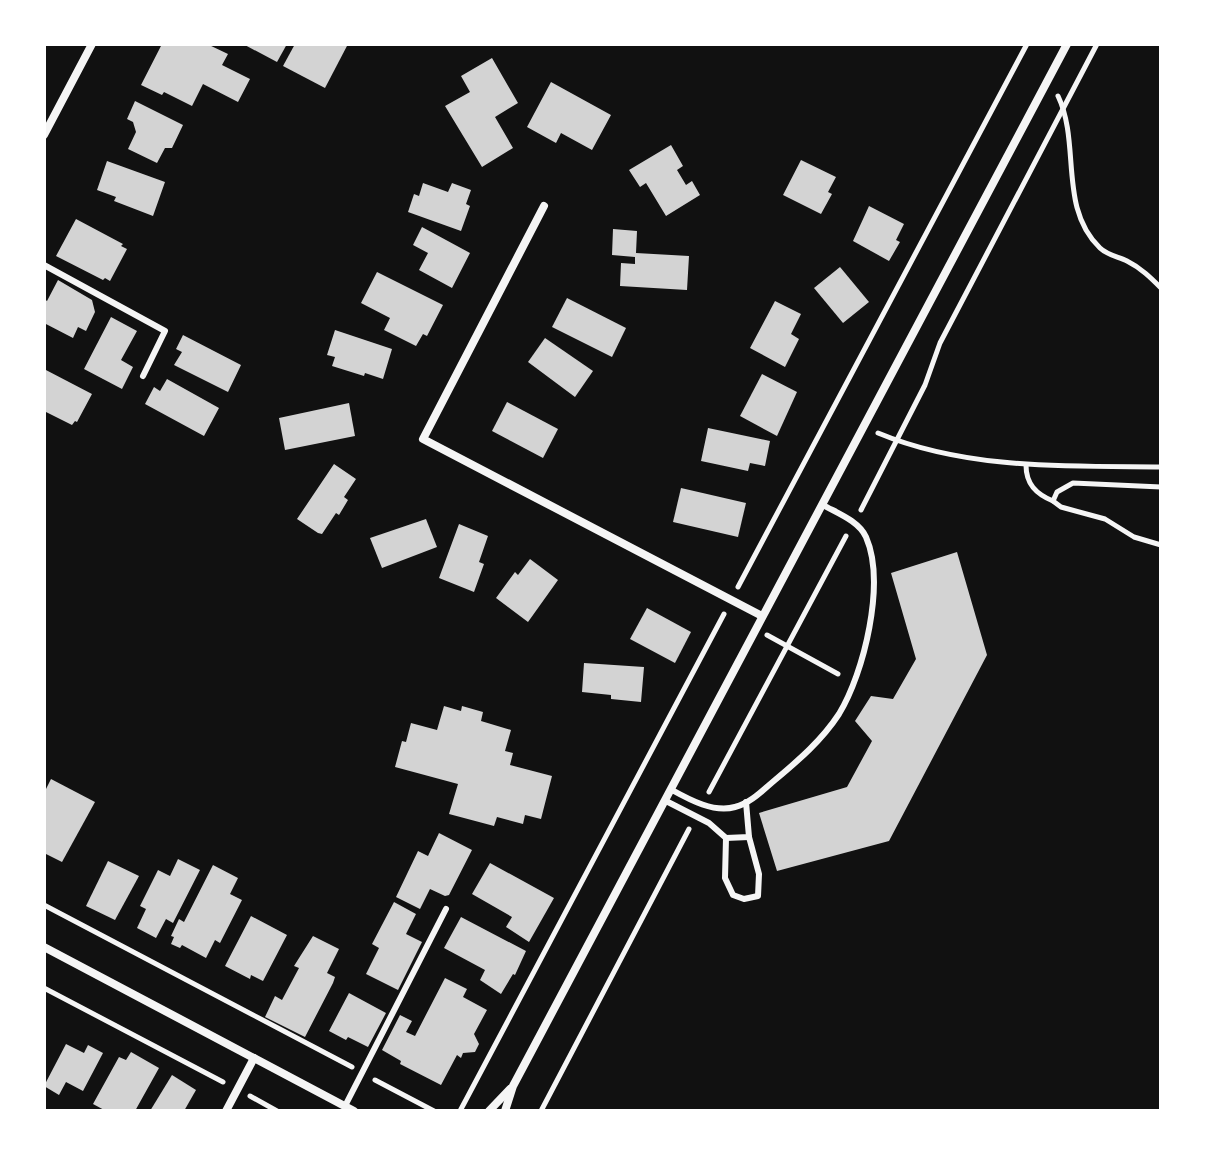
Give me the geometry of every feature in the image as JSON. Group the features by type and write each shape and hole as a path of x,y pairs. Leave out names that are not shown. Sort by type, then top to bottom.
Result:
{"street":[{"path":"44,135 92,44"},
{"path":"505,1111 513,1086 1067,44"},
{"path":"544,206 423,439 762,616"},
{"path":"44,947 354,1111"},
{"path":"226,1111 254,1058"},
{"path":"489,1111 513,1086"}],"lane":[{"path":"44,265 165,331 143,376"},
{"path":"672,790 702,806 734,808 746,802 811,749 839,714 858,674 869,631 875,579 866,536 854,522 823,505"},
{"path":"666,801 709,823 726,838 749,837"},
{"path":"726,838 725,878 733,895 744,899 758,896 760,886 749,837 746,802"},
{"path":"345,1106 446,909"}],"path":[{"path":"460,1111 1027,44"},
{"path":"702,806 898,441 925,385 940,343 1097,44"},
{"path":"1055,65 1058,96 1068,123 1073,193 1086,228 1104,252 1138,267 1161,288"},
{"path":"898,441 960,456 1026,465 1161,467"},
{"path":"1026,465 1033,488 1053,501 1069,510 1105,519 1134,537 1161,545"},
{"path":"1053,501 1057,492 1073,483 1161,487"},
{"path":"755,629 838,674"},
{"path":"541,1111 696,816"},
{"path":"44,905 432,1111"},
{"path":"44,988 277,1111"}],"building":[{"path":"162,44 207,44 228,54 222,65 250,79 238,102 203,84 192,106 141,85"},
{"path":"243,44 287,44 277,62"},
{"path":"295,44 348,44 325,88 283,66"},
{"path":"492,58 518,103 495,117 513,148 482,167 445,106 470,92 461,76"},
{"path":"551,82 611,115 592,150 561,133 556,143 527,127"},
{"path":"135,101 183,125 172,148 165,148 157,163 128,149 136,132 133,122 127,119"},
{"path":"671,145 683,166 677,170 686,185 692,181 700,195 666,216 646,183 640,187 629,170"},
{"path":"801,160 836,177 828,192 832,194 821,214 783,195"},
{"path":"107,161 165,182 153,216 114,201 116,197 97,190"},
{"path":"423,183 448,192 452,183 471,190 466,204 470,206 461,231 408,212 414,194 419,196"},
{"path":"869,206 904,224 896,240 900,242 889,261 853,241"},
{"path":"76,219 127,249 110,281 56,256"},
{"path":"422,227 470,253 452,288 419,270 428,253 413,245"},
{"path":"613,229 637,231 636,253 689,256 687,290 620,286 621,263 635,264 635,257 612,255"},
{"path":"840,267 869,302 843,323 814,288"},
{"path":"377,272 443,305 427,336 423,334 416,346 384,330 390,318 361,303"},
{"path":"58,280 92,300 95,312 86,331 78,327 73,338 44,323 44,299 47,301"},
{"path":"567,298 626,328 612,357 552,327"},
{"path":"775,301 801,314 791,334 799,339 785,367 750,348"},
{"path":"111,317 137,331 121,360 133,367 122,389 84,369"},
{"path":"335,330 392,349 383,379 332,366 335,357 327,355"},
{"path":"183,335 241,365 228,392 174,365 182,352 176,349"},
{"path":"545,338 593,371 575,397 528,362"},
{"path":"44,369 92,394 77,422 72,425 44,411"},
{"path":"762,374 797,392 777,436 740,416"},
{"path":"167,379 219,408 204,436 145,404 154,387 160,391"},
{"path":"507,402 558,429 543,458 492,431"},
{"path":"349,403 355,436 285,450 279,418"},
{"path":"708,428 770,441 765,466 750,463 748,471 701,461"},
{"path":"334,464 356,479 344,497 348,500 339,515 336,513 322,534 297,519"},
{"path":"681,488 746,503 738,537 673,522"},
{"path":"426,519 437,547 382,568 370,538"},
{"path":"459,524 488,536 479,562 484,564 474,592 439,578"},
{"path":"957,552 987,655 889,841 777,871 759,813 847,787 872,741 855,721 871,696 893,699 916,659 891,573"},
{"path":"530,559 558,580 528,622 496,598 515,572 518,575"},
{"path":"647,608 691,632 675,663 630,639"},
{"path":"584,663 644,667 641,702 582,692"},
{"path":"444,706 461,711 462,706 483,712 481,721 511,730 505,751 513,753 510,765 552,776 541,819 525,815 523,824 497,817 494,826 449,814 458,784 395,767 411,723 437,730"},
{"path":"51,779 95,802 62,862 44,853 44,793"},
{"path":"439,833 472,850 449,895 430,889 420,909 396,897 418,851 428,856"},
{"path":"178,859 200,870 173,923 166,919 156,938 137,928 146,909 140,906 158,870 170,876"},
{"path":"108,861 139,876 115,920 86,906"},
{"path":"490,863 554,898 529,942 506,927 512,917 472,894"},
{"path":"213,865 238,878 230,894 242,900 220,943 215,940 206,958 182,945 180,948 171,944 174,937 171,936 179,919 184,922"},
{"path":"394,902 416,914 406,934 422,942 398,990 366,974 379,948 372,944"},
{"path":"251,916 287,935 263,981 251,975 250,979 225,966"},
{"path":"461,917 526,951 515,975 501,994 480,980 485,970 444,948"},
{"path":"313,936 339,949 327,973 335,977 333,983 305,1037 265,1017 275,996 282,1000 299,968 294,966"},
{"path":"445,978 467,989 463,997 487,1010 474,1034 479,1044 475,1052 463,1053 461,1058 457,1055 441,1085 400,1064 401,1061 382,1050 400,1015 412,1021 406,1032 415,1036"},
{"path":"349,993 386,1013 368,1047 329,1031"},
{"path":"66,1044 84,1053 88,1045 103,1053 83,1091 66,1082 59,1095 44,1086"},
{"path":"131,1052 159,1068 135,1111 106,1111 93,1104 119,1057 126,1060"},
{"path":"172,1075 196,1090 184,1111 150,1111"}]}
